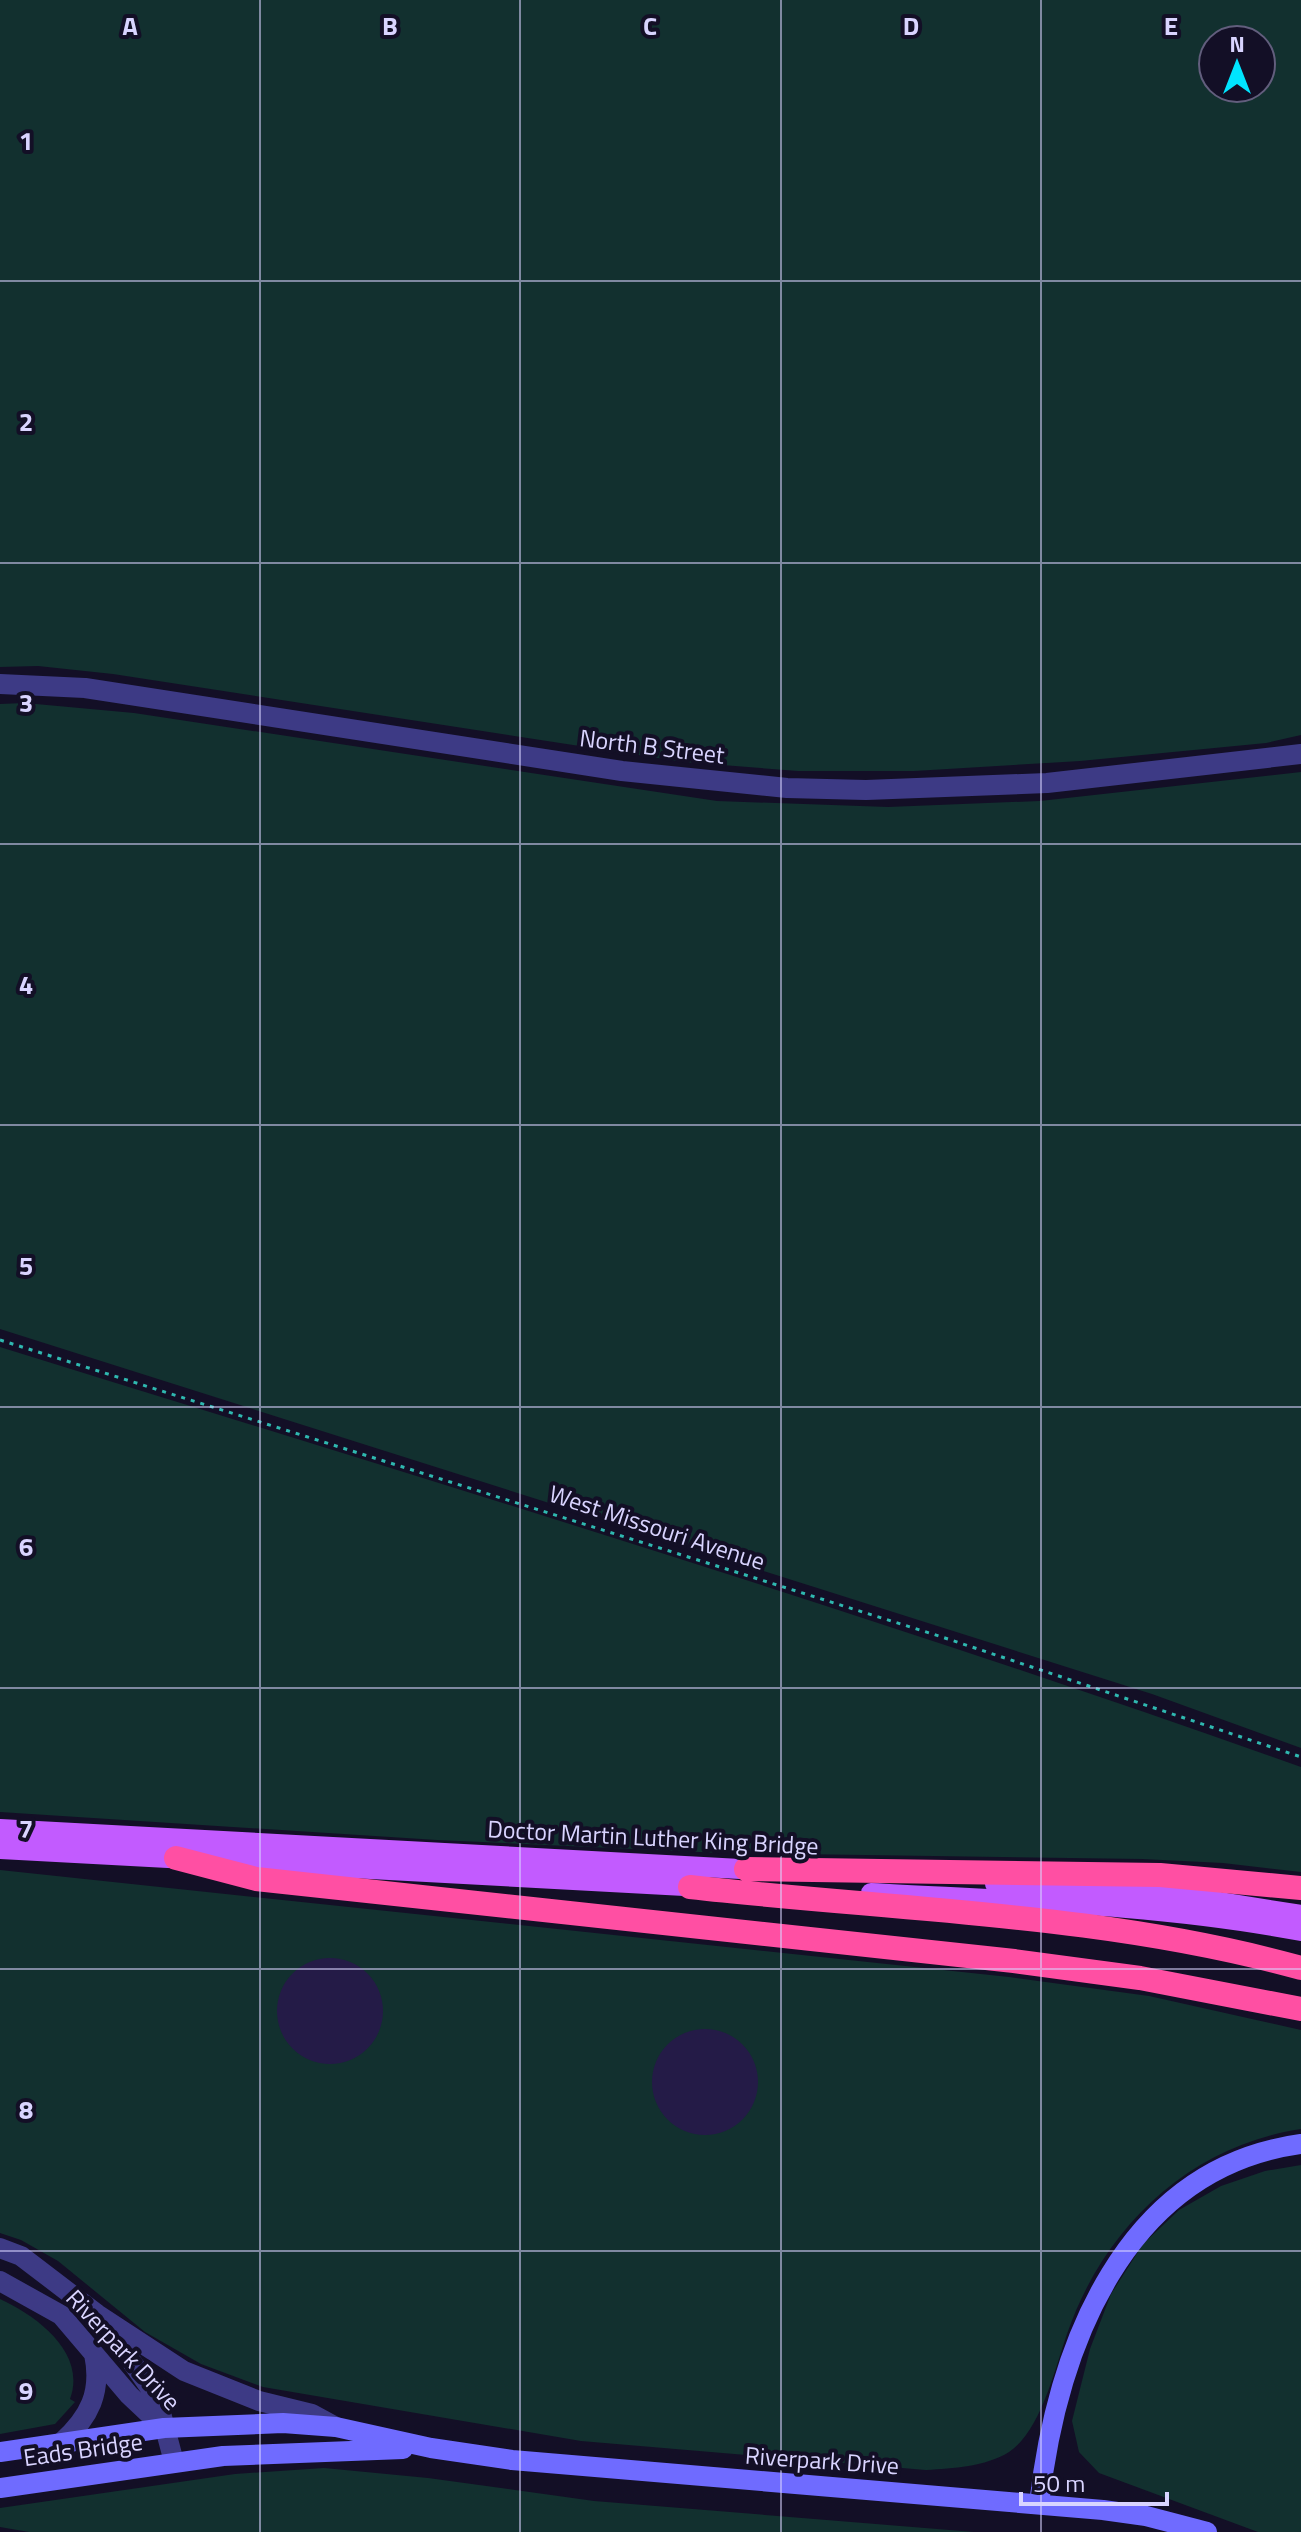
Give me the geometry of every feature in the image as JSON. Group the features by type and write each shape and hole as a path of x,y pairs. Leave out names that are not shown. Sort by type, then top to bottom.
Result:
{"highway":[{"path":"176,1858 256,1879 1014,1961 1140,1978 1301,2009"},
{"path":"746,1869 1160,1875 1301,1888"},
{"path":"690,1887 1136,1933 1223,1949 1301,1968"}],"main road":[{"name":"Doctor Martin Luther King Bridge","path":"0,1829 1134,1892 1301,1915"},
{"name":"Doctor Martin Luther King Bridge","path":"0,1849 1152,1910 1301,1931"},
{"path":"1039,2504 1052,2428 1080,2338 1094,2303 1123,2251 1157,2212 1206,2175 1271,2148 1301,2144"},
{"name":"Eads Bridge","path":"0,2452 164,2428 236,2423 336,2427"},
{"name":"Riverpark Drive","path":"336,2427 431,2448 607,2471 1039,2504 1146,2516 1207,2532"},
{"name":"Riverpark Drive","path":"174,2462 273,2453 431,2448"},
{"name":"Eads Bridge","path":"0,2488 174,2462"}],"street":[{"name":"North B Street","path":"0,684 85,688 622,771 787,788 913,789 1047,783 1301,754"},
{"name":"Riverpark Drive","path":"0,2248 21,2256 97,2314 184,2371 259,2401 312,2414 336,2427"},
{"name":"Riverpark Drive","path":"0,2281 61,2315 129,2395 164,2428 174,2462"},
{"path":"97,2314 149,2382 164,2428"},
{"path":"61,2443 81,2423 94,2403 98,2381 93,2350"}],"path":[{"name":"West Missouri Avenue","path":"0,1340 942,1637 1301,1757"}],"green space":[{"path":"0,0 1301,0 1301,735 1266,743 1080,761 914,771 798,771 684,762 113,674 38,666 0,667"},
{"path":"25,703 134,713 717,801 888,807 1040,801 1301,772 1301,1748 1152,1694 0,1329 0,704"},
{"path":"0,1347 816,1602 1301,1767 1301,1872 1223,1863 1142,1859 721,1853 437,1840 0,1812"},
{"path":"0,1870 1009,1977 1149,1996 1301,2030 1301,2129 1260,2138 1222,2153 1155,2198 1127,2227 1103,2260 1083,2296 1046,2398 1030,2429 1009,2452 979,2464 926,2470 581,2441 263,2387 201,2364 145,2332 58,2261 21,2240 0,2233"},
{"path":"1301,2165 1301,2532 1258,2532 1099,2473 1079,2452 1072,2421 1090,2349 1111,2294 1143,2244 1179,2210 1221,2186 1265,2171"},
{"path":"0,2299 43,2326 65,2352 73,2382 70,2399 75,2402 55,2424 0,2434"},
{"path":"324,2468 428,2478 594,2501 974,2532 29,2532 0,2527 0,2508 235,2474"}],"building":[{"path":"330,1958 350,1962 368,1973 379,1991 383,2011 379,2031 368,2049 350,2060 330,2064 310,2060 292,2049 281,2031 277,2011 281,1991 292,1973 310,1962"},
{"path":"705,2029 725,2033 743,2044 754,2062 758,2082 754,2102 743,2120 725,2131 705,2135 685,2131 667,2120 656,2102 652,2082 656,2062 667,2044 685,2033"}]}
